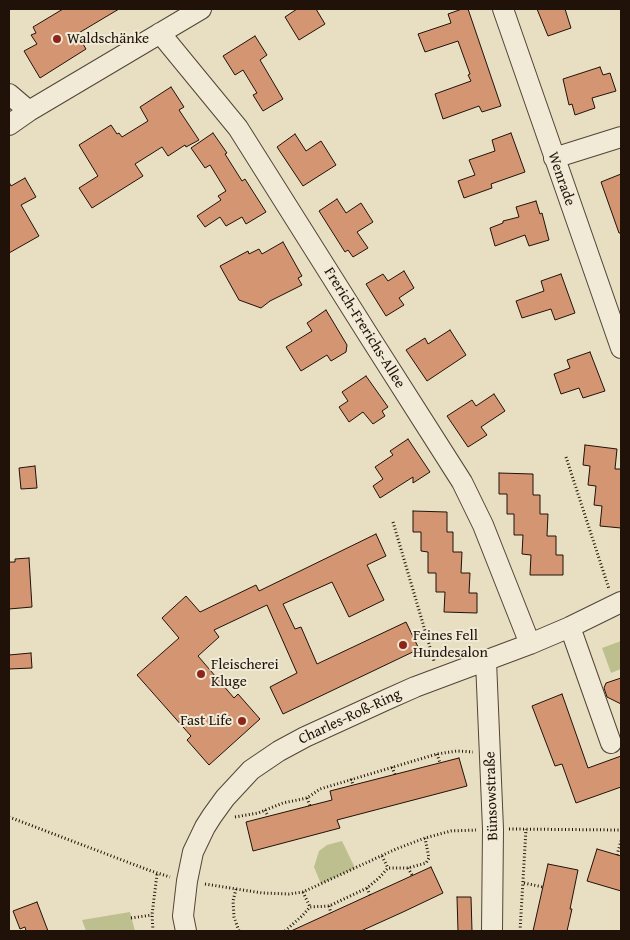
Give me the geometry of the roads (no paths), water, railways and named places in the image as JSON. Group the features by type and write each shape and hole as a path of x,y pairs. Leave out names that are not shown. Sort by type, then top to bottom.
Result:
{"street":[{"path":"9,125 28,111 160,33 180,14 201,9"},
{"name":"Wenrade","path":"503,9 621,348"},
{"name":"Frerich-Frerichs-Allee","path":"160,33 238,128 462,482 483,525 530,644"},
{"path":"9,94 28,111"},
{"path":"554,158 621,137"},
{"name":"Charles-Roß-Ring","path":"186,931 183,916 193,852 212,816 251,770 279,751 388,699 570,628 618,604"},
{"path":"570,628 610,743"},
{"name":"Bünsowstraße","path":"486,661 493,829 492,931"}],"place":[{"name":"Waldschänke","path":"57,39"},
{"name":"Feines Fell Hundesalon","path":"403,645"},
{"name":"Fleischerei Kluge","path":"201,674"},
{"name":"Fast Life","path":"242,721"}]}
